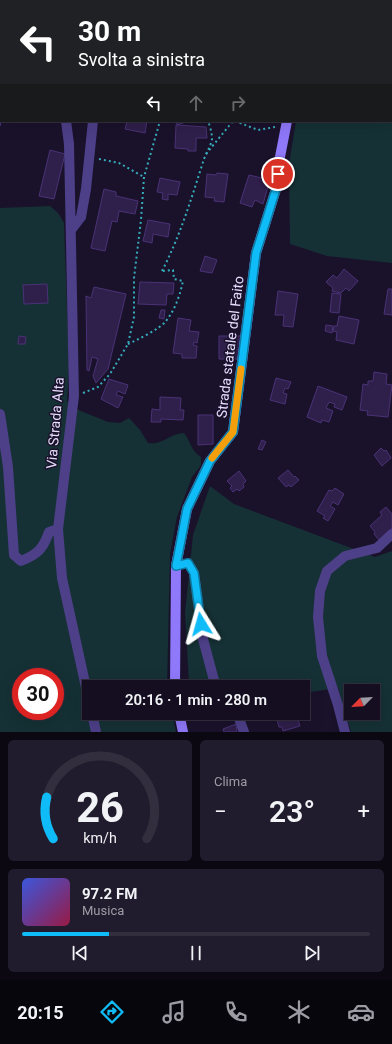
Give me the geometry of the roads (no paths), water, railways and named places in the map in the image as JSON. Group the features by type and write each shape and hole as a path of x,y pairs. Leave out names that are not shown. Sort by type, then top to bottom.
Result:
{"street":[{"name":"Via Strada Alta","path":"66,122 69,144 74,396 58,529 62,578 84,680"},
{"path":"71,230 81,217 90,158 93,122"},
{"name":"Strada statale del Faito","path":"175,680 176,566 187,509 210,461 233,432 256,253 277,186 279,162 286,124"},
{"path":"0,414 8,467 14,555 21,561 33,556 44,545 49,532 58,529"},
{"path":"345,732 322,656 318,617 320,592 328,571 345,556 377,548 392,534"},
{"path":"176,566 188,563 194,573 203,639 214,680"},
{"path":"93,720 96,732"},
{"path":"180,720 183,732"},
{"path":"240,720 244,732"}]}
